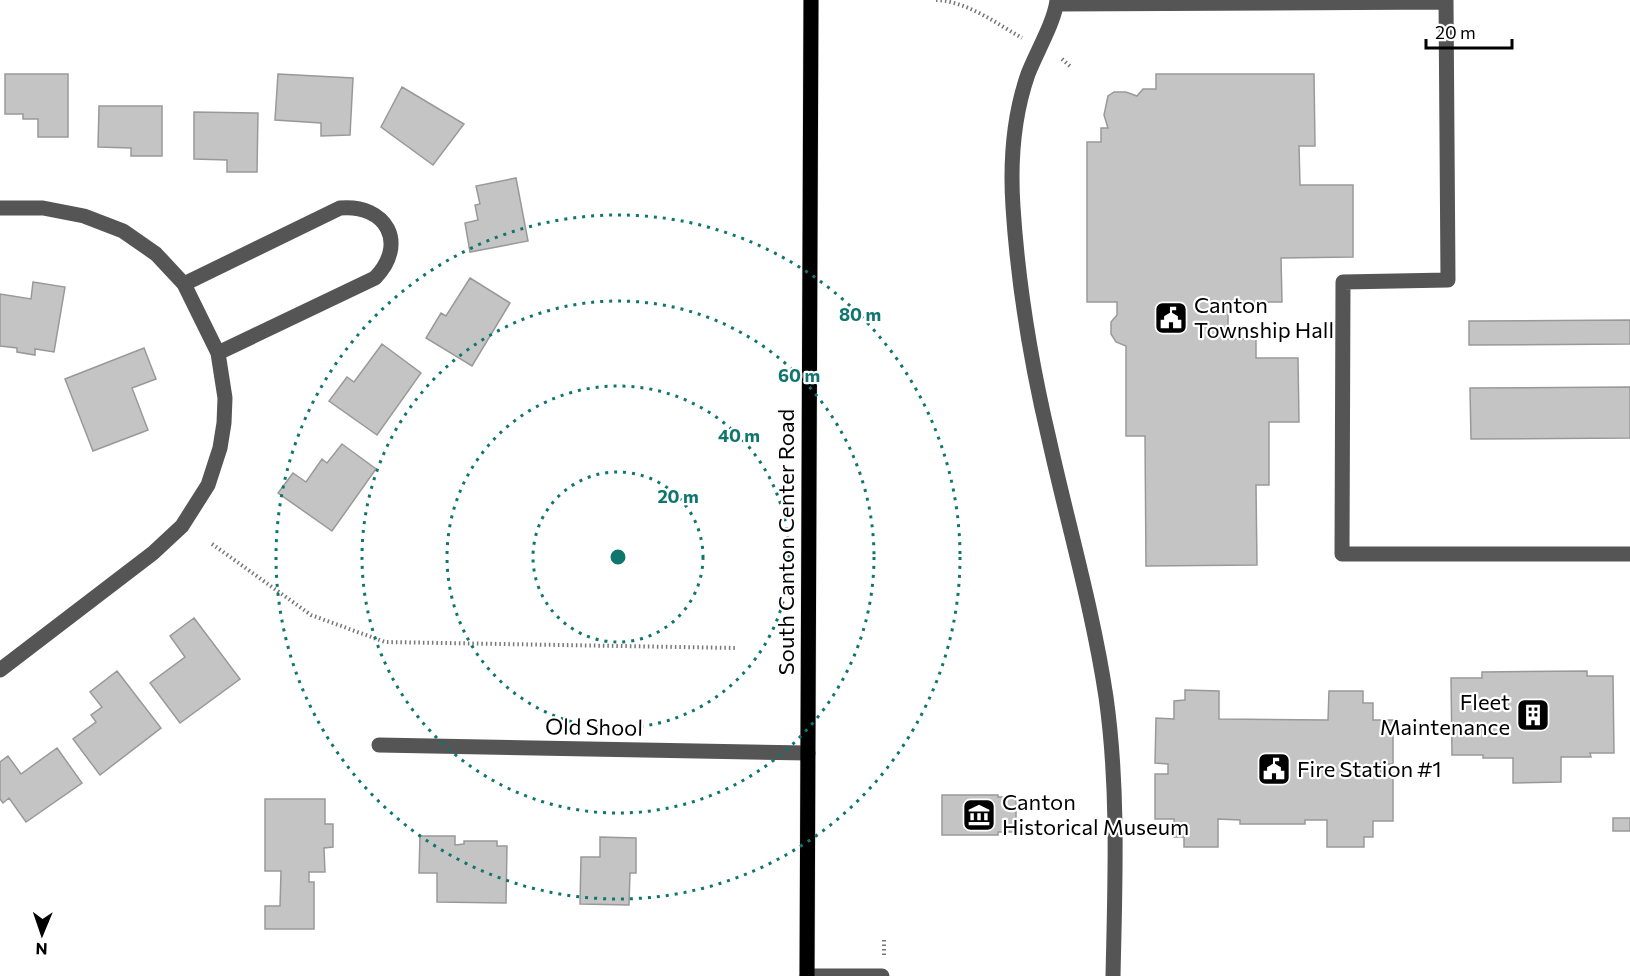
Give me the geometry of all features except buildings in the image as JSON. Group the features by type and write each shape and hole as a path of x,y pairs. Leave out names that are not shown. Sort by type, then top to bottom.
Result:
{"main road":[{"name":"South Canton Center Road","path":"807,976 810,0"}],"street":[{"path":"1113,976 1116,829 1106,696 1080,566 1048,438 1027,333 1013,207 1013,137 1028,75 1057,2 1446,1 1448,280 1343,282 1342,554 1630,554"},
{"path":"184,284 340,208 351,207 370,211 380,218 386,227 390,236 390,256 386,267 375,278 218,353"},
{"path":"0,208 43,208 84,216 123,231 156,254 184,284 218,353 225,398 220,448 208,485 182,526 153,553 0,670"},
{"name":"Old Shool","path":"379,746 808,753"},
{"path":"807,976 882,976"}],"path":[{"path":"936,0 946,0 983,15 1023,38"},
{"path":"1062,59 1072,68"},
{"path":"212,544 311,615 385,642 737,648"}],"place":[{"name":"Canton Township Hall","path":"1171,318"},
{"name":"Fleet Maintenance","path":"1533,715"},
{"name":"Fire Station #1","path":"1274,769"},
{"name":"Canton Historical Museum","path":"979,815"}]}
